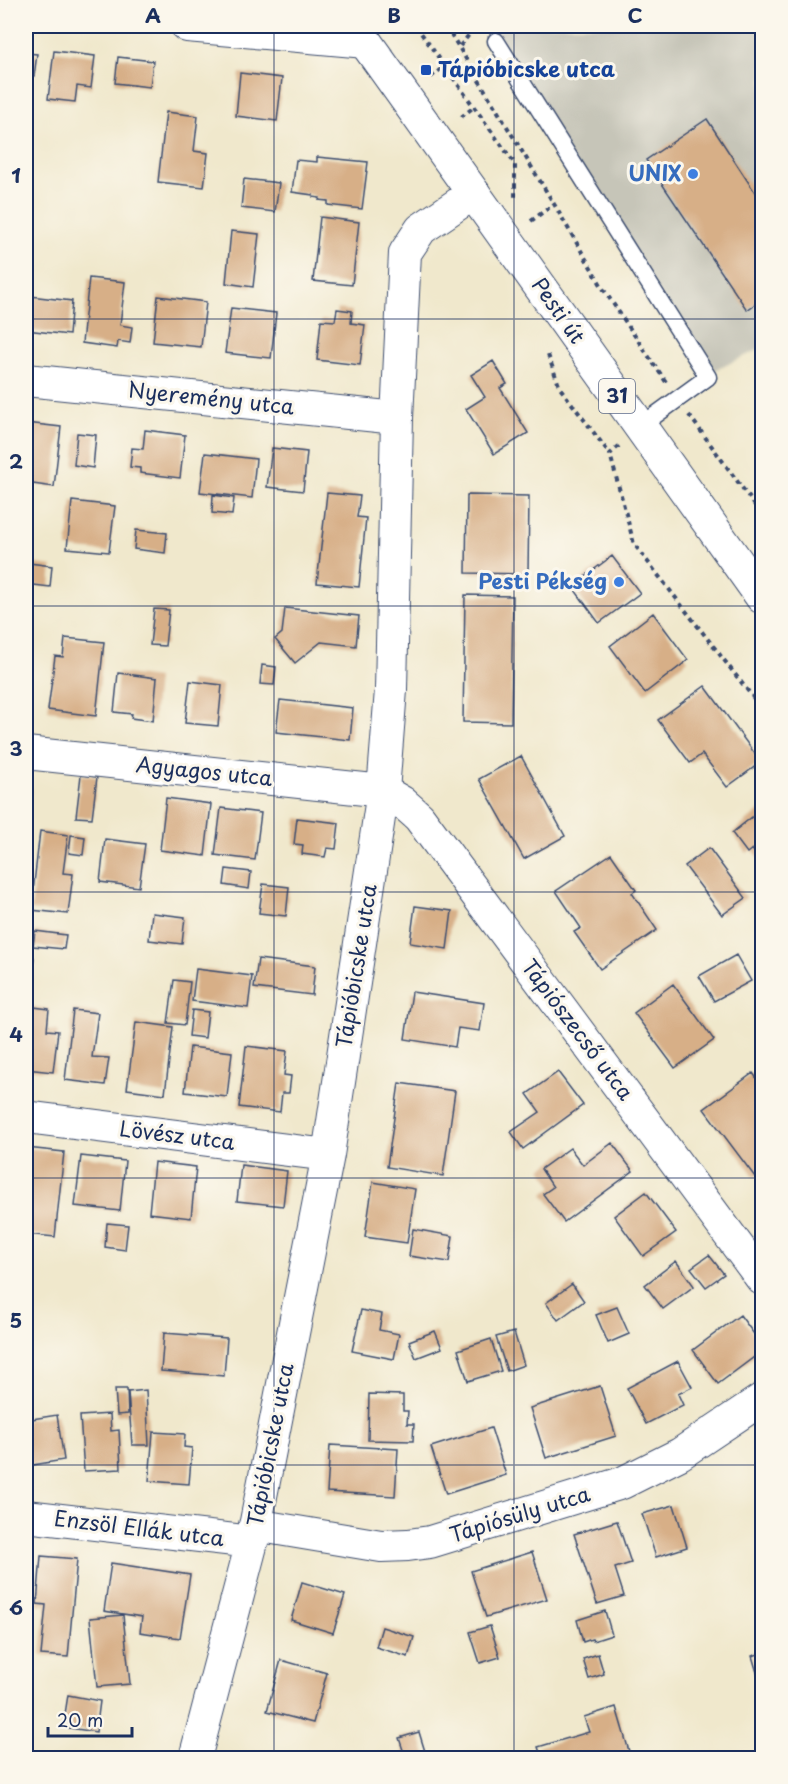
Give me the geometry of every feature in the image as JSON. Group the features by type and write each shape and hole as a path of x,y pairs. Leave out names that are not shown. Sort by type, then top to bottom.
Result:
{"main road":[{"name":"Pesti út","path":"360,34 762,597"}],"street":[{"path":"187,26 360,34"},
{"name":"Tápióbicske utca","path":"195,1758 254,1533 328,1155 383,791 391,690 397,418 405,253 421,229 474,193"},
{"name":"Nyeremény utca","path":"26,380 397,418"},
{"name":"Agyagos utca","path":"26,753 383,791"},
{"name":"Tápiószecső utca","path":"383,791 402,802 419,817 762,1279"},
{"name":"Lövész utca","path":"26,1117 328,1155"},
{"name":"Tápiósüly utca","path":"254,1533 381,1546 430,1542 622,1483 680,1454 762,1399"},
{"name":"Enzsöl Ellák utca","path":"26,1516 254,1533"}],"lane":[{"path":"496,41 708,377 639,427"}],"path":[{"path":"416,26 514,164 515,197 520,205"},
{"path":"446,26 604,290 677,399 762,515"},
{"path":"459,46 476,26"},
{"path":"431,77 445,66"},
{"path":"460,117 474,107"},
{"path":"526,213 531,221 554,204"},
{"path":"548,355 560,388 610,454 634,544 762,709"},
{"path":"610,454 639,427"}],"shaded area":[{"path":"493,26 762,26 762,348 713,371 484,30"}],"building":[{"path":"54,51 95,56 91,88 77,86 75,102 48,99"},
{"path":"26,53 37,54 34,76 26,75"},
{"path":"118,57 153,61 150,87 115,83"},
{"path":"240,73 282,78 277,121 236,116"},
{"path":"166,112 198,116 194,151 208,153 204,187 158,182"},
{"path":"707,119 762,203 762,299 747,310 646,160"},
{"path":"317,157 368,162 362,209 328,205 328,201 319,200 320,198 313,197 313,195 292,192 296,160 317,162"},
{"path":"244,179 279,183 275,212 241,208"},
{"path":"320,217 359,222 352,285 313,281"},
{"path":"231,231 259,234 253,287 226,283"},
{"path":"89,278 125,282 120,325 132,327 130,343 118,341 117,348 82,343"},
{"path":"30,296 72,301 69,335 26,330"},
{"path":"158,296 206,302 201,347 153,342"},
{"path":"231,308 276,313 271,358 225,353"},
{"path":"337,309 352,311 351,323 365,325 360,365 317,360 321,320 335,321"},
{"path":"493,361 507,384 500,388 528,433 494,454 466,409 485,397 471,375"},
{"path":"26,423 61,427 54,487 26,483"},
{"path":"145,430 185,435 180,478 140,473 140,468 130,467 132,448 143,449"},
{"path":"77,433 96,435 93,468 74,465"},
{"path":"272,448 307,452 303,491 267,487"},
{"path":"205,453 256,459 252,498 200,492"},
{"path":"327,493 360,496 357,517 366,518 359,587 317,583"},
{"path":"213,495 234,498 232,515 212,513"},
{"path":"467,495 529,496 528,574 466,573"},
{"path":"72,501 115,506 109,552 67,548"},
{"path":"136,530 167,533 165,553 134,549"},
{"path":"612,556 640,593 599,623 572,586"},
{"path":"29,563 52,566 50,587 26,584"},
{"path":"465,595 513,596 511,723 463,722"},
{"path":"285,608 359,616 356,646 321,642 295,663 275,639 282,633"},
{"path":"154,609 169,610 165,646 150,645"},
{"path":"653,613 688,660 645,693 610,646"},
{"path":"65,638 104,642 96,716 48,710 55,656 63,657"},
{"path":"262,665 276,667 274,685 260,684"},
{"path":"118,673 157,678 153,721 131,718 132,714 114,712"},
{"path":"190,681 222,685 218,726 185,723"},
{"path":"705,686 761,762 727,787 702,754 690,763 658,720"},
{"path":"280,700 353,708 350,740 276,732"},
{"path":"521,756 565,836 524,859 479,779"},
{"path":"81,775 97,777 92,818 76,817"},
{"path":"26,788 32,789 27,827 26,827"},
{"path":"166,798 211,804 205,856 160,850"},
{"path":"221,808 261,813 255,860 215,855"},
{"path":"762,809 762,863 752,849 747,853 732,833"},
{"path":"297,818 339,823 336,849 327,848 325,857 302,854 303,845 294,844"},
{"path":"40,831 68,835 63,873 73,874 68,914 31,910"},
{"path":"71,835 85,837 83,855 69,853"},
{"path":"105,839 145,844 139,887 100,882"},
{"path":"709,848 746,898 722,915 685,866"},
{"path":"611,854 636,890 632,893 657,930 600,969 574,932 581,928 556,891"},
{"path":"226,869 251,872 249,889 224,885"},
{"path":"263,884 289,887 286,916 259,913"},
{"path":"415,906 452,911 447,949 410,943"},
{"path":"152,913 185,917 182,944 149,940"},
{"path":"35,931 66,935 64,949 33,946"},
{"path":"736,955 751,981 714,1001 699,976"},
{"path":"26,957 34,958 31,982 26,981"},
{"path":"258,959 315,966 312,995 254,988"},
{"path":"196,969 252,976 248,1008 192,1001"},
{"path":"174,980 190,982 185,1025 168,1023"},
{"path":"673,984 714,1040 675,1068 634,1013"},
{"path":"412,992 484,1003 480,1031 458,1028 455,1047 405,1039"},
{"path":"26,1006 49,1009 47,1030 58,1031 53,1072 26,1069"},
{"path":"73,1010 98,1013 92,1057 109,1058 105,1085 65,1080"},
{"path":"192,1010 208,1012 205,1038 189,1036"},
{"path":"136,1022 173,1027 165,1094 127,1089"},
{"path":"246,1046 287,1051 284,1075 291,1076 289,1093 282,1093 280,1112 239,1107"},
{"path":"190,1047 232,1052 227,1097 185,1092"},
{"path":"558,1072 583,1105 523,1149 511,1132 540,1112 527,1094"},
{"path":"753,1073 762,1086 762,1172 755,1177 704,1109"},
{"path":"399,1083 455,1091 443,1176 387,1167"},
{"path":"612,1143 633,1171 564,1222 543,1194 553,1187 541,1169 570,1148 583,1165"},
{"path":"26,1148 64,1152 55,1237 26,1234"},
{"path":"81,1156 125,1161 120,1211 75,1206"},
{"path":"154,1162 196,1167 191,1218 149,1213"},
{"path":"241,1165 287,1171 283,1206 237,1201"},
{"path":"373,1182 415,1189 407,1243 365,1237"},
{"path":"646,1192 676,1232 643,1256 614,1216"},
{"path":"107,1223 128,1225 125,1250 105,1247"},
{"path":"413,1229 453,1236 449,1262 409,1256"},
{"path":"709,1255 724,1274 706,1287 691,1268"},
{"path":"676,1261 694,1286 663,1309 645,1285"},
{"path":"572,1284 584,1301 558,1320 546,1303"},
{"path":"617,1307 629,1334 608,1343 596,1315"},
{"path":"361,1310 382,1314 379,1330 399,1334 394,1359 352,1351"},
{"path":"740,1315 762,1345 762,1351 718,1384 693,1350"},
{"path":"435,1331 442,1348 416,1358 409,1341"},
{"path":"514,1332 524,1365 507,1371 496,1337"},
{"path":"164,1333 227,1338 224,1376 161,1371"},
{"path":"491,1339 501,1371 468,1381 458,1350"},
{"path":"678,1361 692,1387 678,1394 683,1405 646,1424 627,1388"},
{"path":"600,1386 616,1436 546,1458 530,1408"},
{"path":"115,1389 127,1389 128,1414 117,1415"},
{"path":"146,1390 149,1445 132,1445 128,1392"},
{"path":"369,1394 403,1395 403,1411 408,1411 407,1424 414,1424 413,1441 368,1440"},
{"path":"110,1414 111,1431 119,1430 121,1469 84,1471 80,1416"},
{"path":"57,1415 64,1460 26,1466 26,1420"},
{"path":"491,1428 506,1475 446,1494 431,1447"},
{"path":"153,1432 185,1434 184,1447 192,1448 189,1484 149,1481"},
{"path":"330,1445 398,1449 395,1496 327,1492"},
{"path":"674,1505 687,1547 656,1557 642,1514"},
{"path":"617,1521 631,1563 615,1568 624,1596 597,1604 574,1534"},
{"path":"532,1552 547,1599 486,1617 471,1571"},
{"path":"41,1556 77,1559 68,1657 41,1655 46,1605 37,1604"},
{"path":"111,1563 190,1575 180,1638 140,1632 142,1617 104,1611"},
{"path":"302,1582 345,1595 333,1633 291,1620"},
{"path":"605,1611 612,1635 583,1642 577,1620"},
{"path":"123,1615 130,1684 97,1687 90,1618"},
{"path":"490,1626 500,1657 480,1663 470,1632"},
{"path":"382,1627 414,1637 408,1657 376,1647"},
{"path":"762,1653 762,1689 752,1656"},
{"path":"598,1654 604,1674 589,1679 583,1659"},
{"path":"281,1660 327,1673 313,1723 267,1711"},
{"path":"68,1695 100,1701 96,1732 63,1727"},
{"path":"616,1707 631,1758 542,1758 538,1747 589,1732 584,1717"},
{"path":"419,1732 427,1758 395,1758 404,1753 399,1738"}],"place":[{"name":"Tápióbicske utca","path":"426,70"},
{"name":"UNIX","path":"693,174"},
{"name":"Pesti Pékség","path":"619,582"}]}
